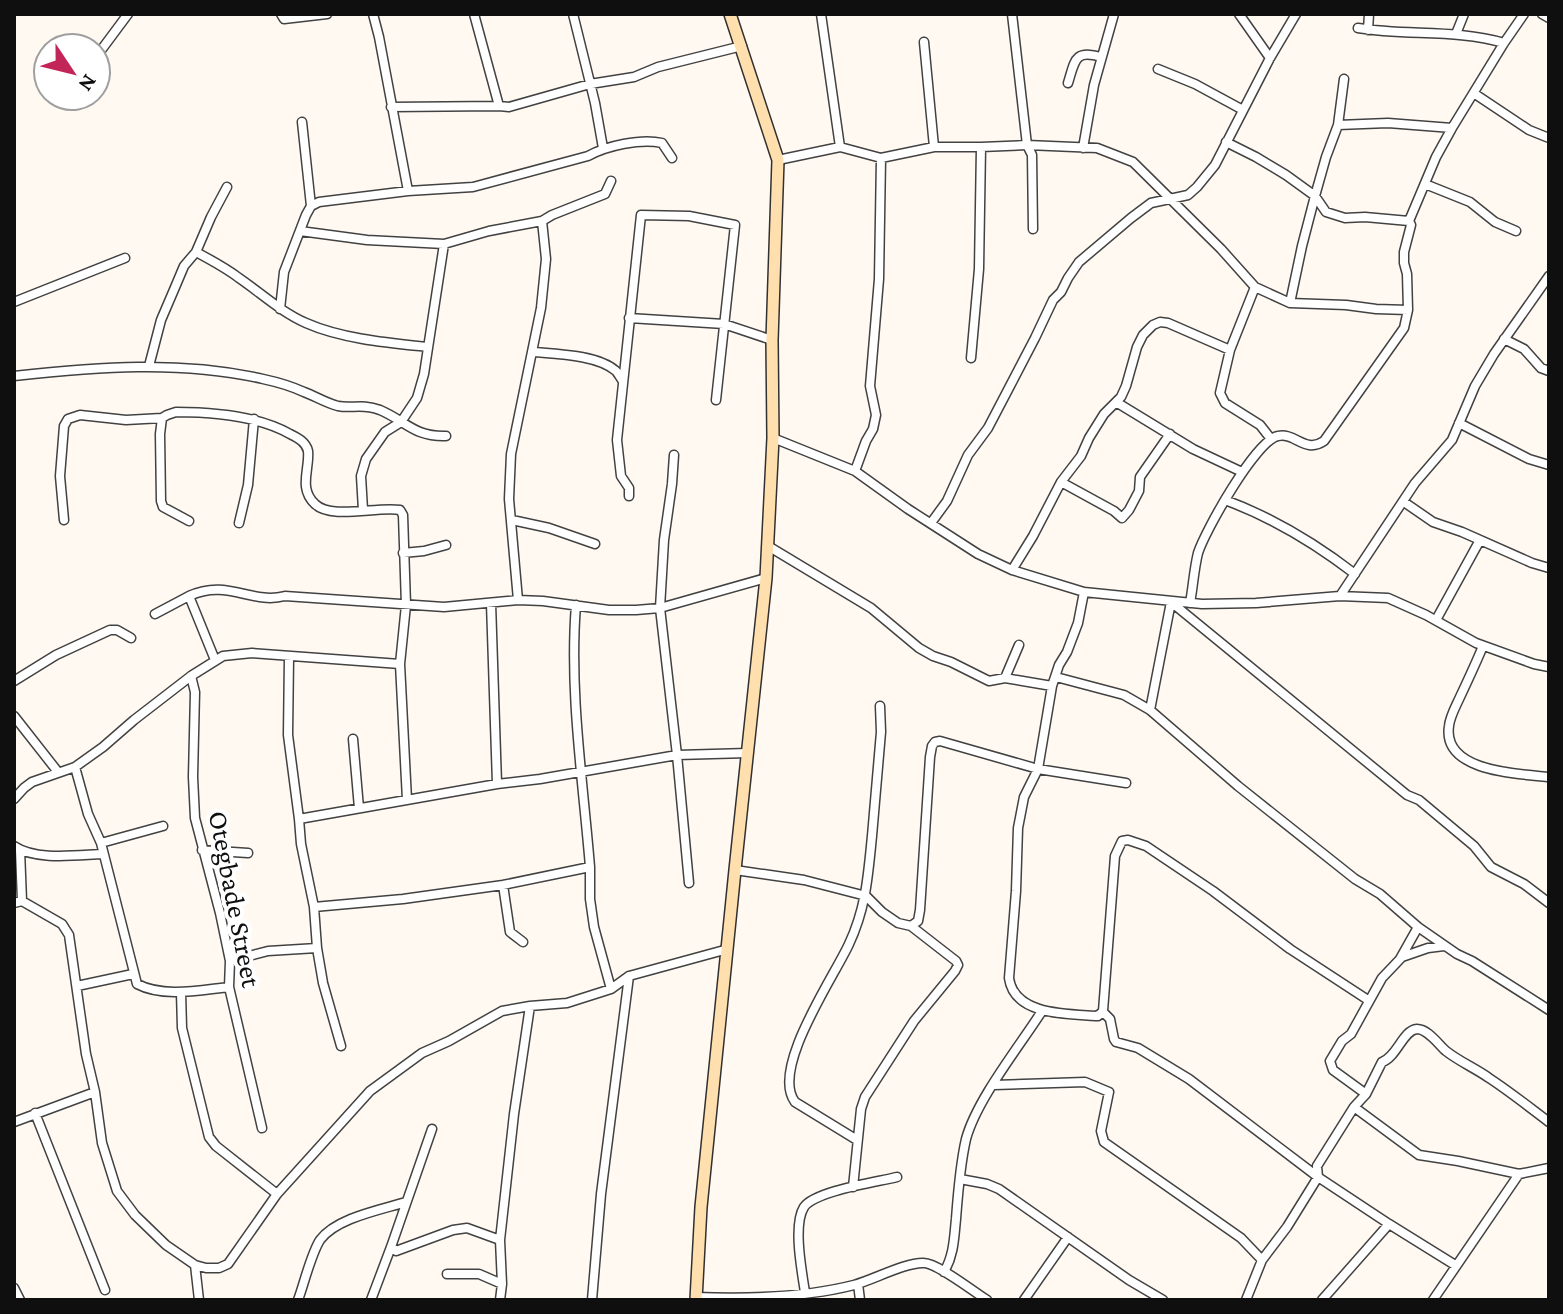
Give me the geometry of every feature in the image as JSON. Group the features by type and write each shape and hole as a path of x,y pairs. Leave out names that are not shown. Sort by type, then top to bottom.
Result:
{"street":[{"path":"112,36 128,14"},
{"path":"281,14 284,19 327,14"},
{"path":"373,14 408,191"},
{"path":"474,14 499,106"},
{"path":"573,14 603,148"},
{"path":"730,14 778,160 772,340 773,438 766,578 701,1207 696,1298 806,1297 858,1284 921,1262 936,1266 987,1300"},
{"path":"821,14 840,147"},
{"path":"1012,14 1027,145 1032,155 1033,229"},
{"path":"1083,148 1101,57 1114,14"},
{"path":"1239,14 1270,58"},
{"path":"931,523 947,501 968,455 988,428 1053,300 1079,262 1151,203 1188,195 1197,187 1215,165 1296,14"},
{"path":"1369,14 1363,29 1402,34 1456,34 1504,43"},
{"path":"1456,34 1464,14"},
{"path":"1190,603 1198,553 1242,472 1271,439 1278,436 1317,446 1324,441 1404,328 1408,310 1404,252 1411,225 1409,221 1452,128 1524,14"},
{"path":"1542,14 1549,18"},
{"path":"924,42 934,147"},
{"path":"391,107 509,107 590,84 634,77 658,67 742,46"},
{"path":"1068,83 1076,59 1082,54 1101,57"},
{"path":"1158,69 1195,84 1243,110"},
{"path":"1290,303 1315,196 1338,125 1344,79"},
{"path":"1475,94 1529,130 1549,138"},
{"path":"280,309 284,272 311,206 302,122"},
{"path":"1338,125 1388,123 1452,128"},
{"path":"311,206 331,200 473,187 588,156 603,148 657,141 667,148 672,158"},
{"path":"1226,142 1256,157 1315,196 1326,212 1345,218 1409,221"},
{"path":"778,160 840,147 881,158 934,147 1027,145 1097,148 1133,162 1255,287 1290,303 1408,310"},
{"path":"971,358 979,269 981,147"},
{"path":"855,471 876,415 870,386 879,279 881,158"},
{"path":"300,231 367,240 444,244 542,221 605,194 611,181"},
{"path":"1425,184 1470,202 1495,222 1516,231"},
{"path":"149,366 161,320 184,266 196,252 227,187"},
{"path":"629,496 629,488 621,476 617,440 641,215 689,216 735,225 716,400"},
{"path":"518,600 509,499 511,454 541,308 546,259 542,221"},
{"path":"363,510 361,476 366,459 385,432 401,422 417,398 424,374 444,244"},
{"path":"196,252 306,323 331,332 428,347"},
{"path":"14,302 125,258"},
{"path":"1340,596 1426,468 1452,440 1475,386 1549,276"},
{"path":"1255,287 1230,350 1220,386 1221,399 1260,425 1271,439"},
{"path":"629,318 724,324 772,340"},
{"path":"1012,570 1061,482 1081,456 1104,414 1121,397 1143,335 1153,325 1168,323 1230,350"},
{"path":"1504,339 1524,349 1541,368 1549,371"},
{"path":"534,352 602,363 616,371 623,382"},
{"path":"14,374 149,366 215,371 263,379 338,406 364,405 382,411 417,432 433,437 446,436"},
{"path":"1116,402 1193,449 1242,472"},
{"path":"64,520 60,476 64,426 68,419 80,415 126,420 162,418 183,412 254,419 275,426 306,445 305,484 316,505 337,512 400,510 403,515 406,605 400,664 407,800"},
{"path":"162,418 162,505 189,521"},
{"path":"239,523 248,485 254,419"},
{"path":"1459,423 1529,459 1549,465"},
{"path":"1061,482 1122,518 1139,491 1140,477 1170,434"},
{"path":"773,438 855,471 978,554 1012,570 1084,592 1190,603 1256,603 1340,596 1388,598 1483,646 1549,667"},
{"path":"674,455 660,608 689,883"},
{"path":"1225,500 1257,512 1355,574"},
{"path":"1404,502 1433,522 1549,568"},
{"path":"512,520 549,528 595,544"},
{"path":"1436,620 1480,540"},
{"path":"403,553 446,545"},
{"path":"768,546 871,608 919,648 989,681 1005,678 1054,682 1124,695 1150,710 1238,786 1355,879 1380,894 1418,927 1549,1010"},
{"path":"155,614 198,592 219,589 274,599 285,596 444,607 518,600 609,610 660,608 766,578"},
{"path":"1084,592 1078,623 1054,682 1038,769 1024,797 1018,828 1010,986 1015,993 1042,1011 1098,1016 1104,1013 1108,1016 1116,1042 1138,1048 1189,1079 1318,1177 1455,1265"},
{"path":"189,596 215,660"},
{"path":"1150,710 1171,602"},
{"path":"1171,602 1407,795 1419,800 1474,846 1491,867 1524,884 1549,903"},
{"path":"491,603 497,784"},
{"path":"576,605 574,673 590,899 594,927 611,989"},
{"path":"14,681 56,655 110,630 117,630 131,638"},
{"path":"1005,678 1019,645"},
{"path":"1483,646 1451,719 1451,744 1462,757 1478,766 1501,772 1549,777"},
{"path":"14,799 32,782 75,767 191,676 223,656 242,653 400,664"},
{"path":"289,657 288,735 301,844 314,907 323,983 341,1046"},
{"name":"Otegbade Street","path":"191,676 195,692 195,818 220,913 230,961 229,987 262,1128"},
{"path":"857,1140 795,1102 789,1086 791,1061 800,1037 850,943 866,896 881,732 880,706"},
{"path":"14,716 58,772"},
{"path":"353,739 359,808"},
{"path":"911,926 918,921 920,910 930,757 935,742 1038,769 1126,783"},
{"path":"299,819 677,755 748,753"},
{"path":"75,767 88,814 101,843 137,984 181,992 229,987"},
{"path":"101,843 163,826"},
{"path":"1098,1016 1104,1005 1115,856 1122,841 1128,840 1146,846 1290,949 1368,1000"},
{"path":"103,854 57,856 17,848 18,902 62,924 69,935 102,1143 117,1191 135,1215 166,1245 195,1265 206,1268 228,1264 277,1194 370,1091 422,1053 502,1011 567,1003 611,989 629,976 728,949"},
{"path":"202,850 248,853"},
{"path":"314,907 503,885 590,867"},
{"path":"735,870 804,880 866,896 882,912 898,923 911,926 958,965 914,1021 872,1086 861,1109 853,1187"},
{"path":"503,885 508,927 523,942"},
{"path":"1397,963 1418,927"},
{"path":"1366,1094 1335,1071 1330,1063 1342,1041 1351,1034 1382,978 1402,957 1445,946"},
{"path":"230,961 268,951 317,948"},
{"path":"77,986 133,974"},
{"path":"592,1300 601,1194 629,976"},
{"path":"181,992 182,1028 209,1137 216,1146 277,1194"},
{"path":"500,1300 500,1240 530,1006"},
{"path":"944,1272 953,1253 967,1138 977,1113 1042,1011"},
{"path":"1246,1300 1262,1260 1318,1177 1317,1166 1354,1107 1366,1094 1382,1062 1389,1059 1410,1032 1418,1029 1426,1032 1465,1065 1487,1076 1549,1122"},
{"path":"994,1085 1085,1082 1109,1092 1101,1131 1104,1142 1241,1238 1262,1260"},
{"path":"14,1122 95,1092"},
{"path":"1354,1107 1419,1155 1519,1174 1549,1168"},
{"path":"35,1113 105,1290"},
{"path":"371,1300 432,1129"},
{"path":"1433,1300 1519,1174"},
{"path":"806,1297 799,1233 802,1212 807,1203 818,1196 897,1177"},
{"path":"960,1179 999,1189 1129,1280 1163,1300"},
{"path":"298,1300 318,1244 329,1231 340,1223 406,1202"},
{"path":"1322,1300 1389,1224"},
{"path":"391,1247 396,1251 453,1230 467,1228 500,1240"},
{"path":"1024,1300 1068,1237"},
{"path":"195,1265 199,1300"},
{"path":"447,1274 479,1274 502,1284"},
{"path":"858,1284 860,1300"},
{"path":"14,1288 20,1300"}]}
